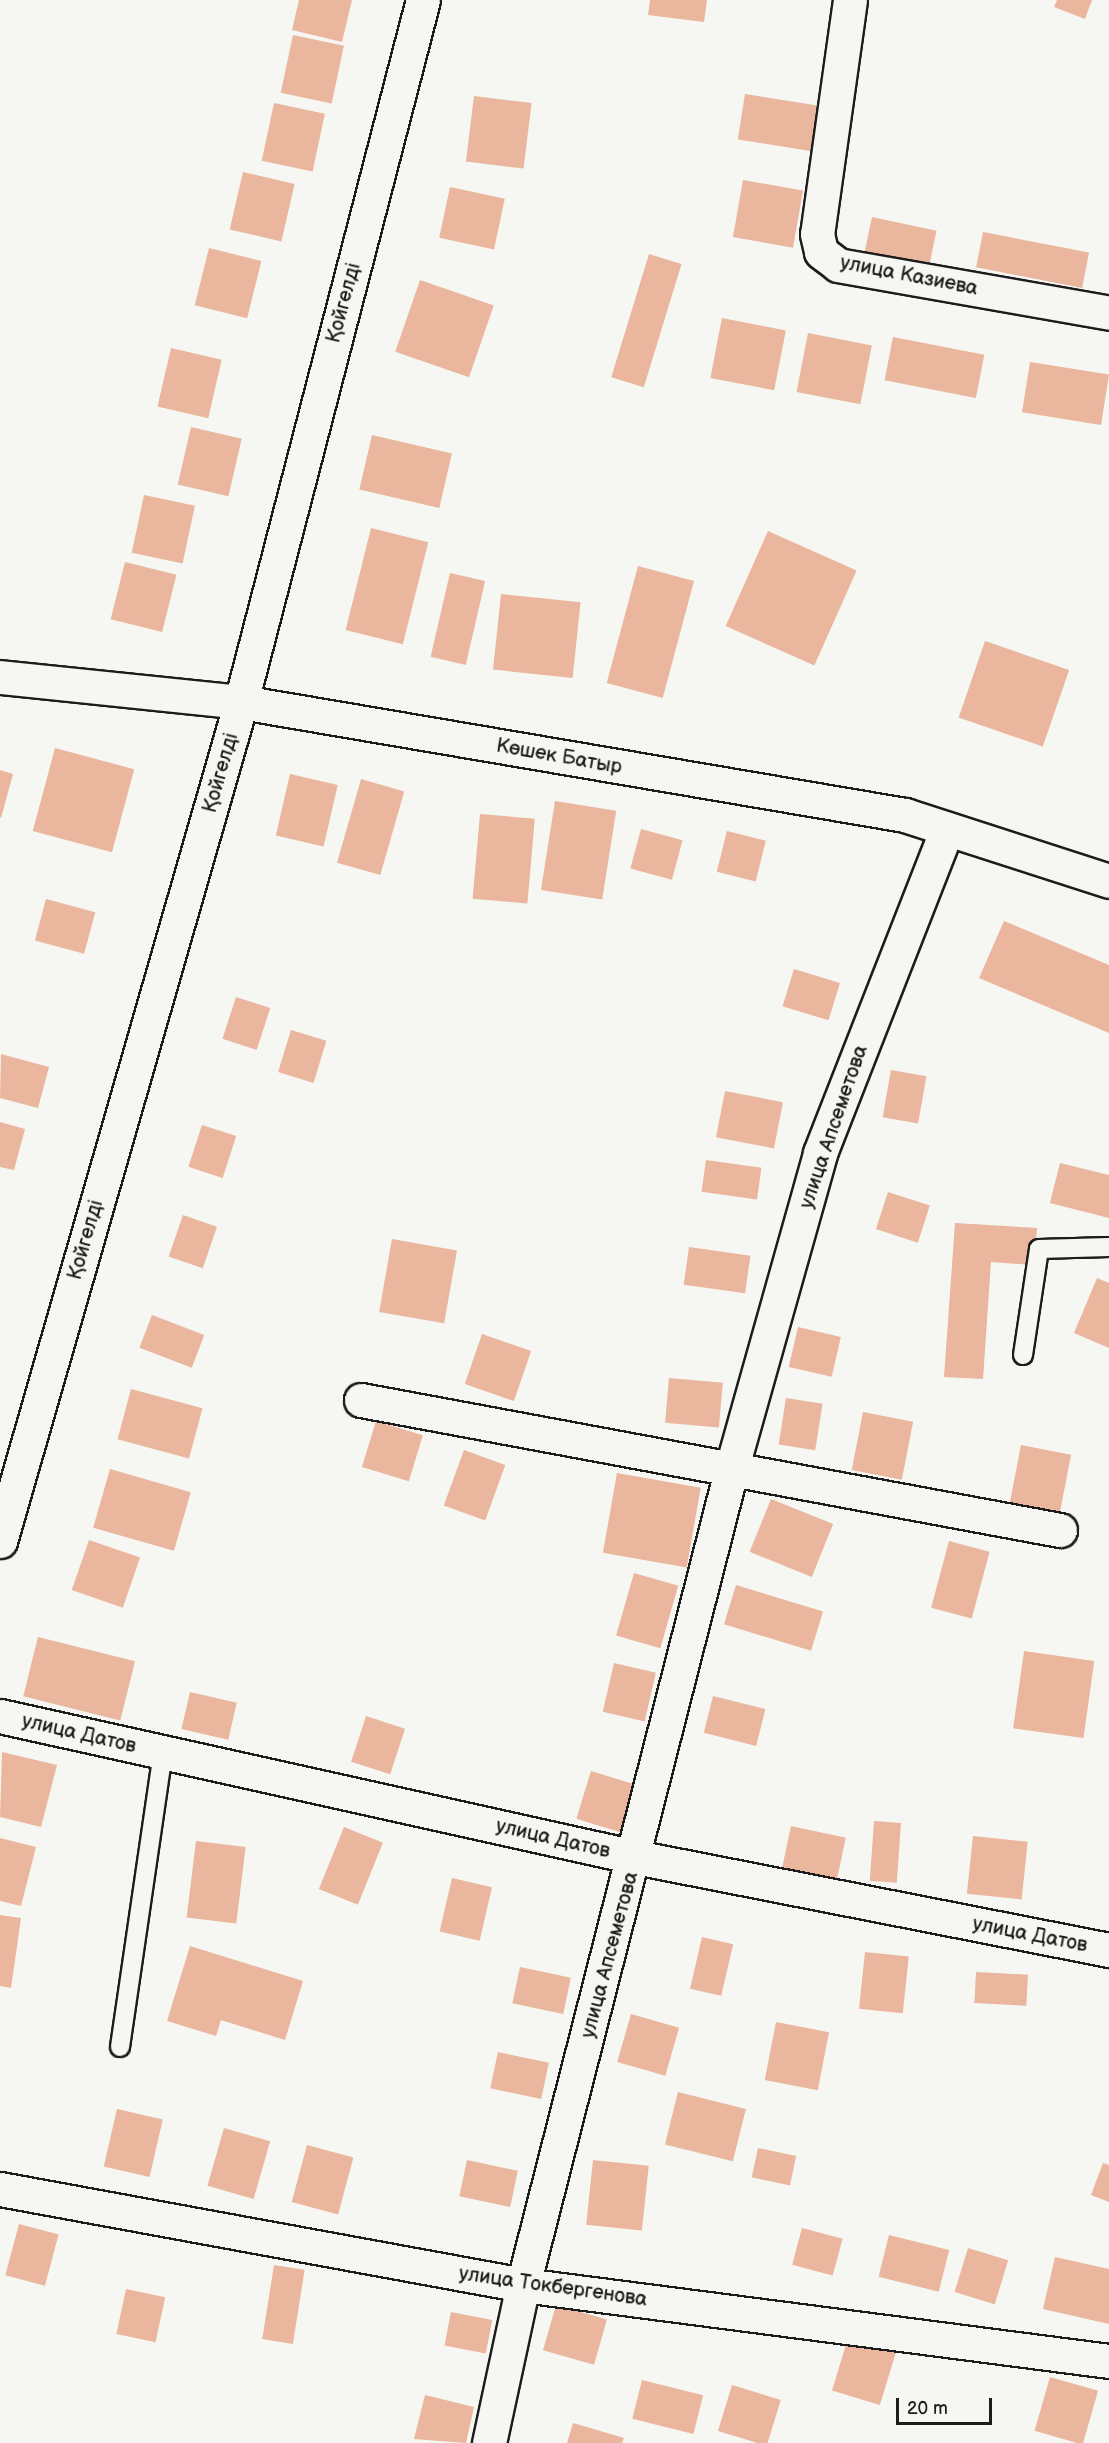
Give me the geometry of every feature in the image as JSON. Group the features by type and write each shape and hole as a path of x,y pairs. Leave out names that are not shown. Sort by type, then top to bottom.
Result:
{"street":[{"name":"Қойгелді","path":"0,1541 241,702 423,0"},
{"name":"улица Казиева","path":"850,0 817,234 821,252 838,265 1109,313"},
{"name":"Көшек Батыр","path":"0,677 241,702 905,815 1109,881"},
{"name":"улица Апсеметова","path":"489,2443 523,2285 635,1857 732,1467 820,1154 947,829"},
{"path":"362,1400 732,1467 1060,1530"},
{"name":"улица Датов","path":"0,1716 635,1857 1109,1950"},
{"name":"улица Токбергенова","path":"0,2189 523,2285 1109,2361"}],"lane":[{"path":"1023,1355 1039,1249 1109,1247"},
{"path":"120,2047 163,1753"}],"building":[{"path":"299,0 352,0 342,42 292,30"},
{"path":"650,0 707,0 704,22 648,15"},
{"path":"1057,0 1092,0 1085,19 1054,7"},
{"path":"293,35 344,46 332,104 281,93"},
{"path":"745,94 822,106 815,152 738,139"},
{"path":"474,96 532,103 524,169 466,162"},
{"path":"274,103 325,114 313,172 262,161"},
{"path":"243,172 295,184 281,241 230,229"},
{"path":"743,180 803,191 793,248 733,237"},
{"path":"450,187 505,199 494,250 439,238"},
{"path":"872,217 937,231 929,267 864,253"},
{"path":"983,232 1089,253 1082,288 976,267"},
{"path":"209,248 261,261 247,318 195,305"},
{"path":"649,254 682,264 644,387 611,377"},
{"path":"420,280 494,305 469,377 395,352"},
{"path":"722,318 786,330 774,390 710,378"},
{"path":"808,333 872,345 860,404 797,392"},
{"path":"893,337 984,355 976,398 885,380"},
{"path":"171,348 222,360 208,418 158,406"},
{"path":"1030,362 1109,375 1101,425 1022,412"},
{"path":"191,427 242,439 228,496 178,484"},
{"path":"372,435 452,453 439,508 359,490"},
{"path":"144,495 195,506 183,564 132,553"},
{"path":"371,528 428,542 403,644 346,630"},
{"path":"768,531 857,570 814,665 726,626"},
{"path":"125,562 176,575 162,632 111,619"},
{"path":"638,566 694,581 663,698 607,683"},
{"path":"450,573 485,581 466,665 431,657"},
{"path":"501,594 581,602 573,678 493,670"},
{"path":"985,641 1069,670 1043,747 959,718"},
{"path":"55,748 134,769 112,852 33,831"},
{"path":"0,770 13,774 1,818 0,817"},
{"path":"290,774 338,785 324,846 276,835"},
{"path":"361,779 404,791 380,875 337,863"},
{"path":"555,801 616,811 602,900 541,890"},
{"path":"480,814 535,819 527,903 473,899"},
{"path":"641,829 683,840 672,880 630,869"},
{"path":"727,831 766,841 756,881 717,872"},
{"path":"46,899 95,912 84,954 35,941"},
{"path":"1004,921 1109,965 1109,1033 979,978"},
{"path":"794,969 840,983 829,1020 783,1006"},
{"path":"236,997 270,1008 257,1050 222,1039"},
{"path":"291,1030 326,1041 314,1083 278,1072"},
{"path":"1,1054 49,1067 38,1108 0,1098"},
{"path":"891,1070 926,1076 918,1124 883,1117"},
{"path":"725,1091 783,1102 774,1148 716,1137"},
{"path":"0,1122 25,1129 14,1170 0,1167"},
{"path":"202,1125 236,1136 223,1178 188,1167"},
{"path":"706,1160 761,1168 757,1199 702,1192"},
{"path":"1060,1163 1109,1175 1109,1218 1050,1203"},
{"path":"888,1192 930,1206 918,1243 876,1229"},
{"path":"183,1215 217,1227 203,1268 169,1257"},
{"path":"955,1223 1037,1228 1034,1265 991,1262 983,1379 944,1377"},
{"path":"392,1239 457,1250 444,1323 379,1312"},
{"path":"689,1247 750,1256 745,1293 684,1285"},
{"path":"1097,1278 1109,1283 1109,1348 1074,1333"},
{"path":"152,1315 204,1335 192,1368 139,1348"},
{"path":"798,1327 841,1337 832,1377 789,1367"},
{"path":"482,1334 531,1351 514,1401 465,1384"},
{"path":"669,1378 723,1383 719,1428 665,1423"},
{"path":"131,1389 202,1408 189,1458 118,1439"},
{"path":"786,1398 823,1404 815,1450 779,1444"},
{"path":"863,1412 913,1422 902,1480 852,1470"},
{"path":"376,1421 423,1435 409,1481 362,1467"},
{"path":"1021,1445 1071,1455 1060,1513 1010,1503"},
{"path":"464,1450 505,1465 485,1520 444,1505"},
{"path":"110,1469 191,1492 174,1551 93,1528"},
{"path":"617,1473 701,1488 687,1568 603,1553"},
{"path":"771,1499 833,1524 812,1577 750,1552"},
{"path":"89,1540 140,1558 123,1608 72,1590"},
{"path":"949,1541 990,1552 972,1619 931,1608"},
{"path":"634,1573 678,1586 660,1648 616,1635"},
{"path":"736,1585 823,1612 811,1651 724,1624"},
{"path":"38,1637 135,1661 120,1720 23,1696"},
{"path":"1024,1651 1094,1661 1083,1738 1013,1728"},
{"path":"614,1663 656,1673 645,1721 603,1712"},
{"path":"190,1692 237,1703 228,1740 181,1729"},
{"path":"713,1696 765,1709 756,1746 704,1733"},
{"path":"366,1716 405,1729 390,1774 351,1762"},
{"path":"2,1752 57,1765 41,1827 0,1817"},
{"path":"591,1771 636,1785 621,1833 576,1819"},
{"path":"874,1821 901,1823 897,1883 870,1881"},
{"path":"791,1826 846,1838 837,1880 782,1868"},
{"path":"344,1827 383,1843 358,1905 319,1889"},
{"path":"973,1836 1028,1842 1022,1899 967,1894"},
{"path":"0,1838 36,1847 21,1906 0,1901"},
{"path":"196,1841 246,1847 236,1924 187,1917"},
{"path":"452,1878 492,1887 480,1941 440,1932"},
{"path":"0,1915 21,1918 11,1988 0,1986"},
{"path":"702,1937 733,1944 721,1996 690,1989"},
{"path":"190,1946 303,1981 285,2040 221,2020 216,2036 167,2021"},
{"path":"865,1952 909,1957 903,2013 859,2009"},
{"path":"520,1967 571,1978 563,2014 512,2003"},
{"path":"976,1972 1028,1975 1026,2006 974,2003"},
{"path":"631,2014 679,2028 665,2076 617,2062"},
{"path":"776,2022 829,2032 818,2090 765,2080"},
{"path":"498,2052 549,2063 541,2099 490,2088"},
{"path":"678,2092 746,2109 733,2161 665,2144"},
{"path":"117,2109 163,2120 150,2177 104,2166"},
{"path":"224,2128 270,2141 254,2199 207,2186"},
{"path":"307,2145 353,2157 338,2214 292,2202"},
{"path":"758,2148 796,2156 790,2185 752,2177"},
{"path":"467,2160 518,2171 510,2207 459,2196"},
{"path":"593,2160 649,2166 642,2230 586,2225"},
{"path":"1103,2163 1109,2165 1109,2202 1091,2195"},
{"path":"19,2224 59,2235 45,2286 5,2275"},
{"path":"802,2228 843,2239 833,2276 792,2265"},
{"path":"889,2235 949,2250 939,2292 879,2277"},
{"path":"968,2248 1008,2260 995,2304 955,2292"},
{"path":"1055,2257 1109,2269 1109,2324 1043,2309"},
{"path":"274,2265 305,2270 293,2344 262,2339"},
{"path":"126,2289 165,2297 156,2342 116,2334"},
{"path":"556,2305 607,2320 594,2365 543,2350"},
{"path":"451,2312 492,2320 486,2353 445,2345"},
{"path":"849,2335 897,2350 880,2405 832,2390"},
{"path":"1050,2377 1098,2391 1083,2443 1035,2431"},
{"path":"642,2380 703,2395 693,2434 632,2419"},
{"path":"732,2385 781,2400 768,2443 758,2443 718,2431"},
{"path":"425,2395 474,2407 466,2443 414,2439"},
{"path":"573,2423 624,2438 622,2443 567,2443"}]}
